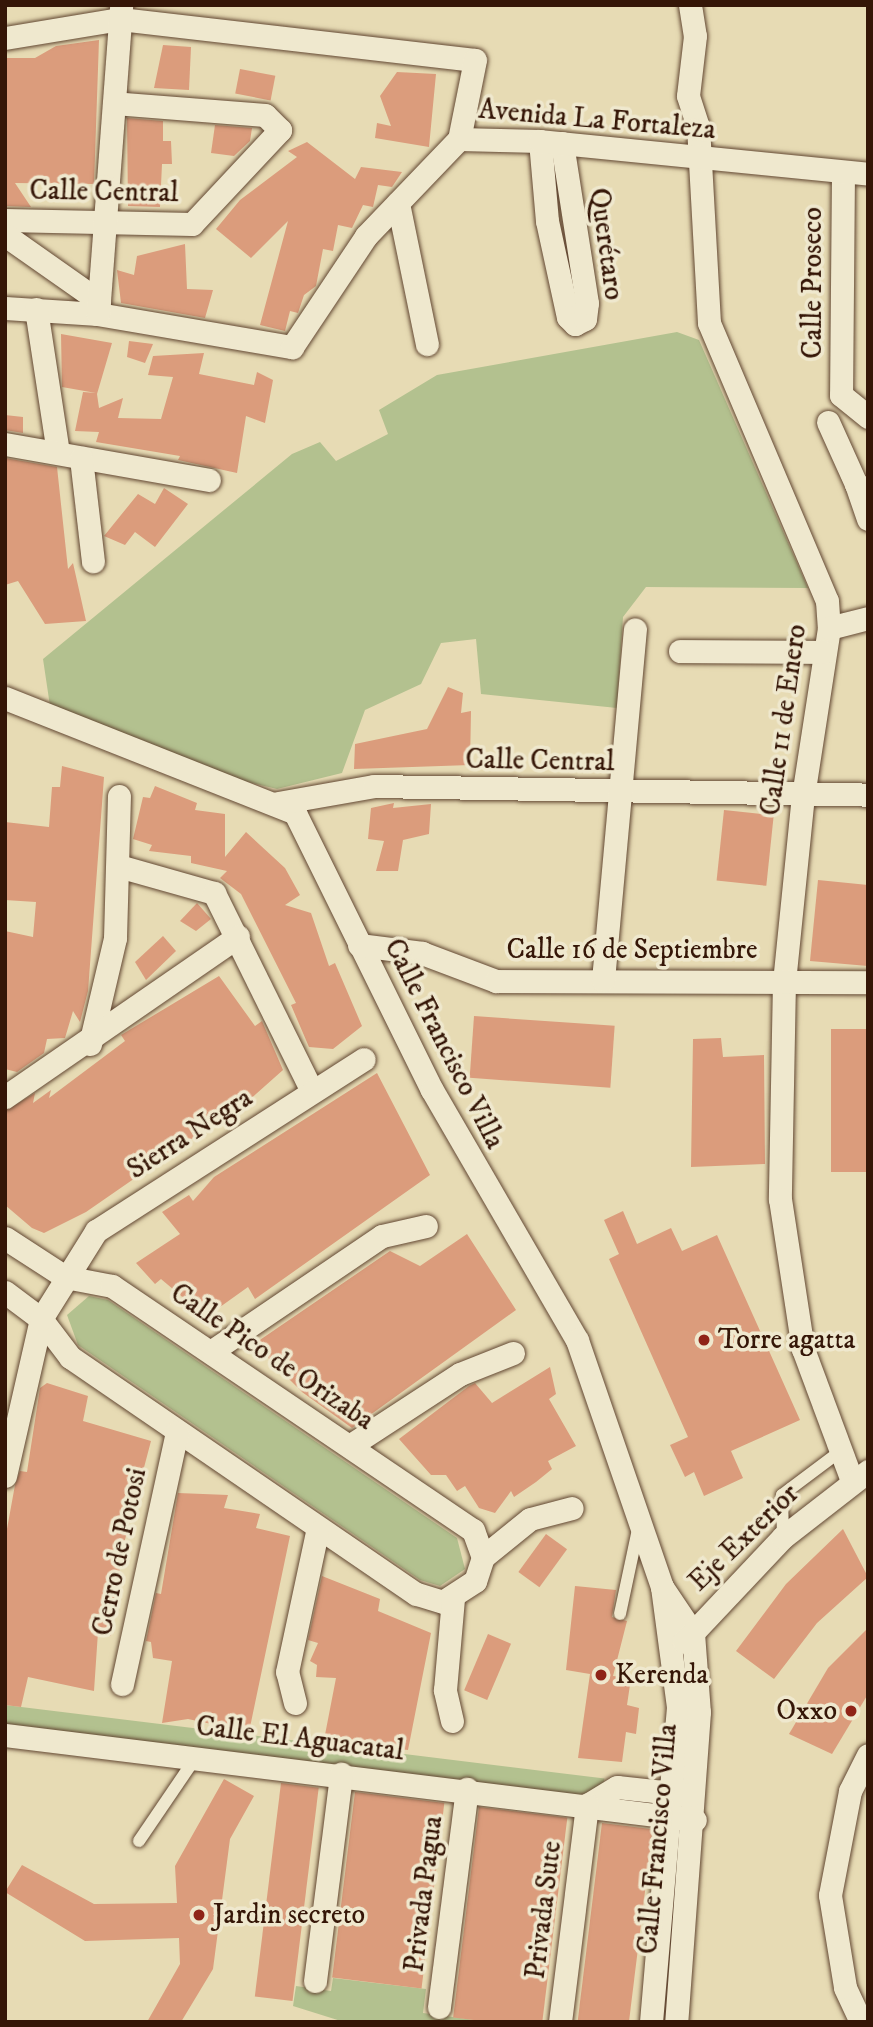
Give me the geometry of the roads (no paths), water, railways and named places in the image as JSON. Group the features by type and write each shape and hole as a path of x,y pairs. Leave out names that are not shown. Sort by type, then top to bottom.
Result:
{"street":[{"path":"691,5 695,36 688,96 700,158"},
{"path":"5,38 120,12 475,60 459,139"},
{"path":"98,308 108,221 120,12"},
{"name":"Calle Central","path":"5,220 200,221 280,127 265,116 114,103"},
{"name":"Avenida La Fortaleza","path":"5,308 98,308 292,346 366,236 459,139 551,142 868,174"},
{"name":"Querétaro","path":"551,142 587,303 585,319 575,324 568,317 547,221 551,142"},
{"name":"Calle 11 de Enero","path":"700,158 709,323 823,582 829,628 803,795 785,982 780,1199 787,1275 838,1453 860,1476"},
{"name":"Calle Proseco","path":"843,172 841,395 868,417"},
{"path":"398,203 427,344"},
{"path":"5,235 98,308"},
{"path":"36,309 58,453"},
{"path":"828,422 862,487 868,519"},
{"path":"5,444 209,480"},
{"path":"81,458 93,561"},
{"path":"829,628 868,618"},
{"path":"603,980 635,629"},
{"path":"680,651 824,653"},
{"name":"Calle Francisco Villa","path":"5,698 278,803 305,826 359,944 506,1226 577,1340 662,1587 693,1633 686,1795 672,1817 651,2022"},
{"name":"Calle Central","path":"278,803 374,786 868,795"},
{"path":"90,1044 115,938 122,867 119,796"},
{"path":"122,867 204,886 221,902 312,1091"},
{"path":"5,1097 90,1044 238,936"},
{"name":"Calle 16 de Septiembre","path":"359,944 422,953 496,981 868,982"},
{"name":"Sierra Negra","path":"5,1476 41,1319 96,1231 365,1059"},
{"path":"212,1350 382,1237 426,1226"},
{"name":"Calle Pico de Orizaba","path":"5,1238 65,1277 112,1286 212,1350 472,1530 482,1558"},
{"path":"5,1292 41,1319 70,1357 317,1532 416,1594 453,1599"},
{"path":"351,1445 460,1374 513,1353"},
{"name":"Cerro de Potosi","path":"122,1684 177,1432"},
{"name":"Eje Exterior","path":"669,1657 783,1537 860,1476"},
{"path":"452,1721 445,1690 453,1599 475,1581 482,1558 530,1519 572,1508"},
{"path":"295,1703 287,1672 317,1532"},
{"name":"Calle Francisco Villa","path":"662,1587 669,1657 678,1707 686,1795 695,1820 676,2022"},
{"name":"Calle El Aguacatal","path":"5,1735 467,1789 695,1820"},
{"path":"861,2022 845,1987 830,1895 850,1791 868,1755"},
{"path":"315,1981 341,1774"},
{"path":"587,1805 617,1787 686,1795"},
{"name":"Privada Pagua","path":"439,2007 467,1789"},
{"name":"Privada Sute","path":"560,2022 587,1805"}],"lane":[{"path":"783,1537 782,1495 838,1453"},
{"path":"620,1614 639,1525"},
{"path":"139,1841 196,1756"}],"place":[{"name":"Torre agatta","path":"704,1340"},
{"name":"Kerenda","path":"601,1675"},
{"name":"Oxxo","path":"851,1711"},
{"name":"Jardin secreto","path":"199,1915"}]}
